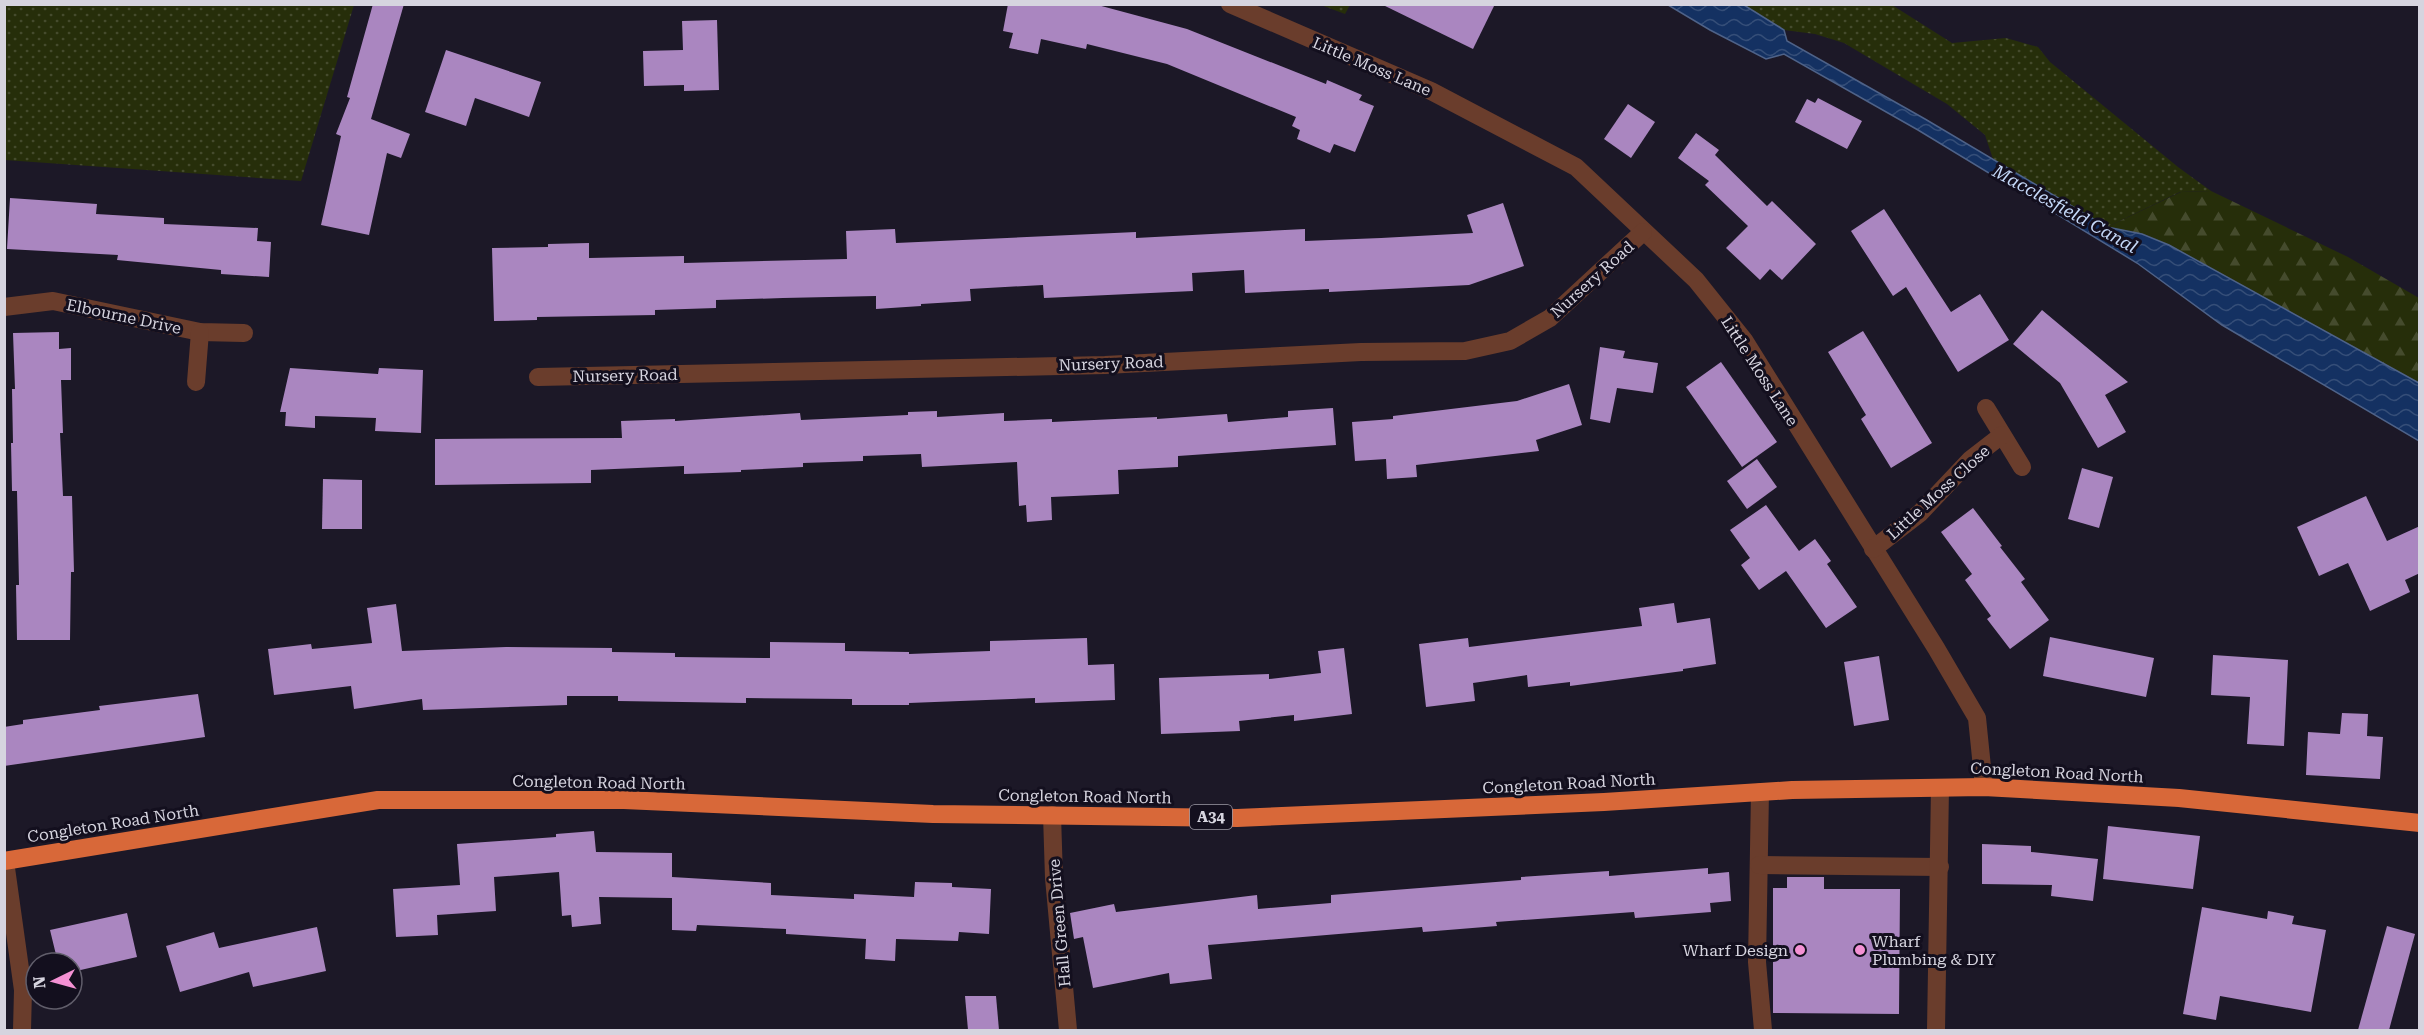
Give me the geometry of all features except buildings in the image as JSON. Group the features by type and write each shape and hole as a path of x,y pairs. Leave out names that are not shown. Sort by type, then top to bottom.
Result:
{"highway":[{"name":"Congleton Road North","path":"5,861 378,800 624,800 933,814 1237,818 1604,802 1760,792 1984,787 2180,798 2420,823"}],"street":[{"name":"Little Moss Lane","path":"1230,4 1431,91 1576,167 1696,280 1744,340 1936,648 1977,718 1984,787"},
{"name":"Nursery Road","path":"538,377 1105,364 1361,352 1465,351 1510,340 1550,318 1643,232"},
{"name":"Elbourne Drive","path":"4,307 53,301 200,332 244,333"},
{"path":"195,382 200,332"},
{"name":"Little Moss Close","path":"1986,408 2022,467"},
{"name":"Little Moss Close","path":"1873,549 1920,513 1971,459 2002,435"},
{"path":"1936,1030 1940,788"},
{"path":"1760,792 1757,962 1763,1030"},
{"name":"Hall Green Drive","path":"1052,815 1054,878 1068,1030"},
{"path":"5,861 23,990 22,1030"},
{"path":"1759,865 1940,867"}],"green space":[{"path":"4,5 354,5 301,181 5,160"},
{"path":"1321,5 1350,5 1345,14"},
{"path":"1744,5 1892,5 1952,43 2006,38 2038,47 2050,62 2178,167 2211,191 2180,192 2107,227 1993,159 1985,135 1947,104 1844,43 1815,34 1784,30"},
{"path":"2211,191 2348,257 2419,298 2419,383 2169,245 2142,234 2107,227 2181,192"}],"water":[{"name":"Macclesfield Canal","path":"1668,5 1744,5 1784,30 1787,41 1925,119 2107,227 2142,234 2169,245 2419,383 2419,441 2222,325 2137,263 1918,130 1784,54 1766,59"}],"place":[{"name":"Wharf Design","path":"1800,950"},
{"name":"Wharf Plumbing & DIY","path":"1860,950"}]}
